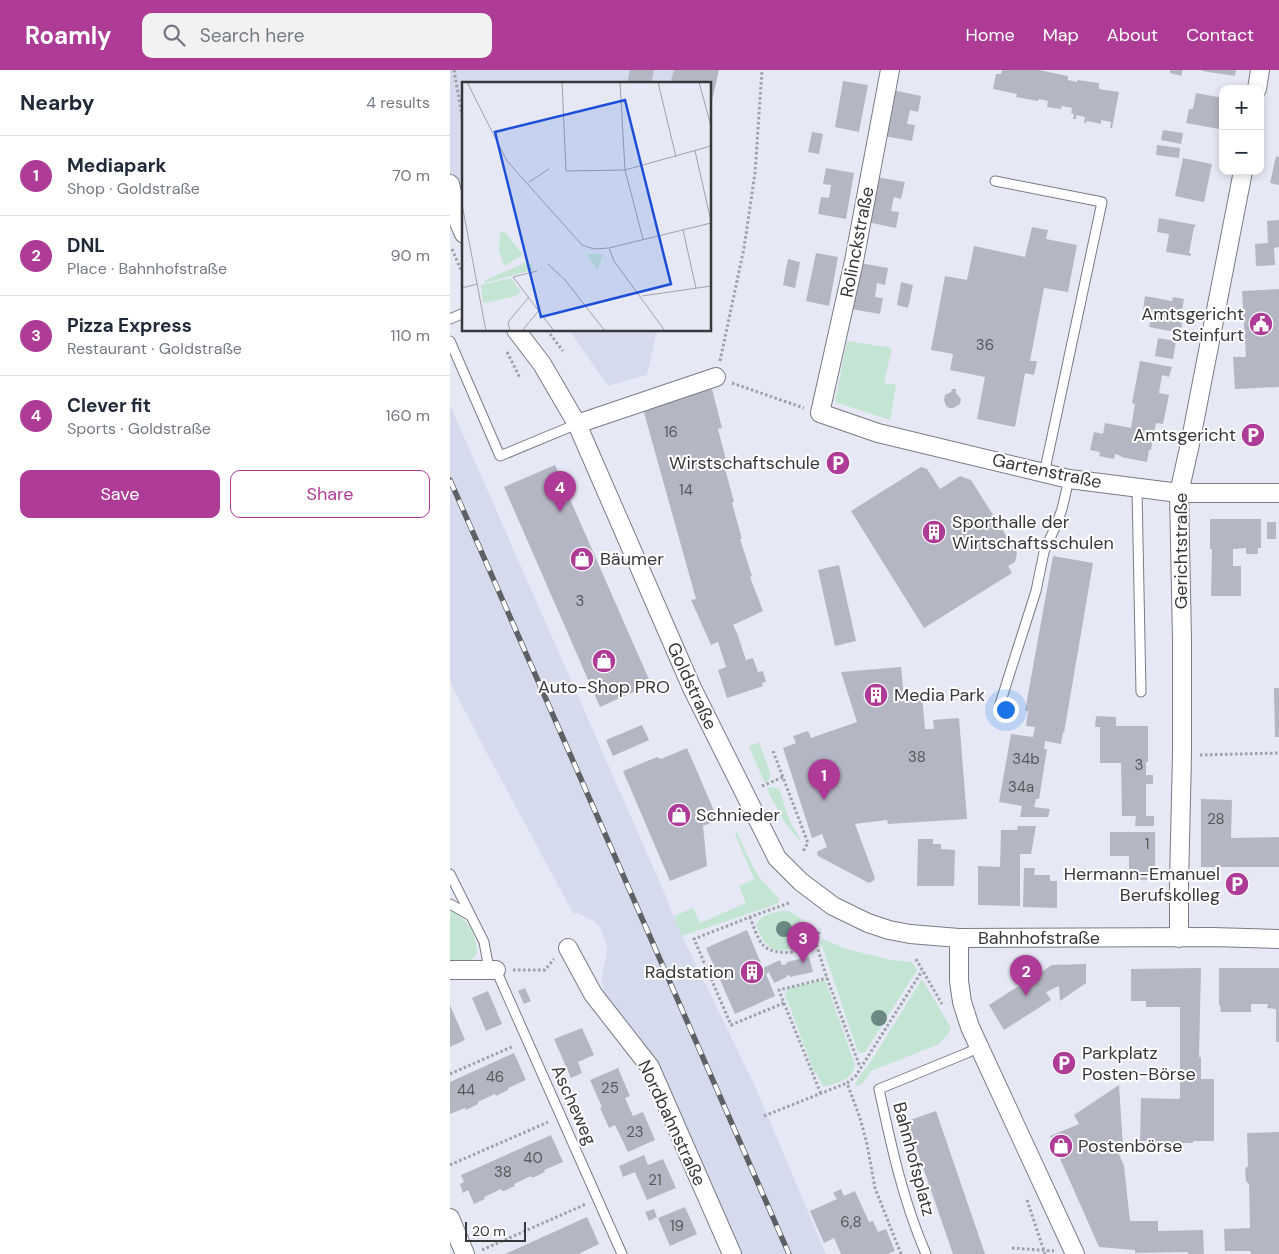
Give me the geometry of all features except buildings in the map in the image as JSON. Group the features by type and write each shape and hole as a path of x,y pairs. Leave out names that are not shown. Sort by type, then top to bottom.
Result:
{"street":[{"name":"Rolinckstraße","path":"820,413 854,261 890,70"},
{"path":"1258,85 1260,70"},
{"name":"Gerichtstraße","path":"1179,938 1182,640 1179,493 1242,175"},
{"path":"450,184 462,229"},
{"name":"Goldstraße","path":"517,331 584,421 692,688 777,858 802,882 833,906 868,923 910,934 960,938"},
{"path":"584,421 716,377"},
{"name":"Gartenstraße","path":"820,413 878,433 1069,479 1179,493 1279,492"},
{"name":"Bahnhofstraße","path":"1074,1253 970,1027 962,1002 959,981 960,938 1279,939"},
{"name":"Nordbahnstraße","path":"568,948 593,994 650,1067 732,1254"},
{"path":"450,970 492,969"},
{"path":"450,1218 473,1252"}],"lane":[{"path":"995,181 1102,202 1044,474"},
{"path":"450,319 462,314"},
{"path":"450,341 500,456 584,421"},
{"path":"999,707 1036,591 1044,552 1058,523 1069,479"},
{"path":"1137,488 1141,692"},
{"name":"Ascheweg","path":"450,874 484,942 492,969 527,1040 622,1254"},
{"path":"450,904 471,916"},
{"name":"Bahnhofsplatz","path":"926,1254 899,1179 880,1089 979,1047"}],"path":[{"path":"454,70 462,116"},
{"path":"762,70 755,173 744,248 716,377 820,413"},
{"path":"450,243 462,271"},
{"path":"548,331 564,351"},
{"path":"503,345 520,378"},
{"path":"773,751 808,843 803,851"},
{"path":"1182,755 1279,753"},
{"path":"762,786 783,777"},
{"path":"784,1003 731,1025 694,939 789,903"},
{"path":"750,917 761,943 770,951 785,953 801,950 815,940 820,929"},
{"path":"815,940 827,978 861,1068"},
{"path":"492,969 545,970 552,960 568,948"},
{"path":"764,1116 822,1094 847,1083 854,1077 922,971"},
{"path":"822,1094 779,990 827,978"},
{"path":"450,1074 527,1040"},
{"path":"847,1083 867,1144 875,1188 901,1254"},
{"path":"450,1165 561,1116"},
{"path":"473,1252 597,1199"},
{"path":"1012,1248 1074,1253"}],"shaded area":[{"path":"450,70 717,70 711,95 711,82 462,82 462,188 450,173"},
{"path":"570,331 657,331 647,375 608,386"},
{"path":"450,405 682,936 755,1086 826,1254 740,1254 657,1061 605,995 601,979 607,947 600,927 580,914 573,913 450,682"}],"green space":[{"path":"847,341 892,348 884,383 896,385 890,420 835,402"},
{"path":"759,742 770,772 769,779 765,783 749,747"},
{"path":"771,787 779,789 789,819 800,841 785,823 767,790"},
{"path":"737,832 759,877 779,901 777,904 682,936 674,916 693,908 700,923 746,903 739,886 754,879 735,834"},
{"path":"450,909 466,922 473,933 477,954 470,961 450,963"},
{"path":"784,910 791,912 809,924 810,930 804,943 790,949 775,950 762,938 756,925 764,916"},
{"path":"823,939 846,949 891,960 912,962 917,970 865,1052 858,1052 821,943"},
{"path":"922,979 951,1028 949,1033 939,1044 871,1071 863,1083 855,1087 860,1075 868,1066"},
{"path":"825,980 855,1065 851,1075 847,1078 823,1087 817,1074 814,1072 785,994 788,988"}],"railway":[{"path":"450,480 789,1254"}],"place":[{"name":"Amtsgericht Steinfurt","path":"1261,324"},
{"name":"Amtsgericht","path":"1253,435"},
{"name":"Wirstschaftschule","path":"838,463"},
{"name":"Clever fit","path":"560,512"},
{"name":"Sporthalle der Wirtschaftsschulen","path":"934,532"},
{"name":"Bäumer","path":"582,559"},
{"name":"Auto-Shop PRO","path":"604,661"},
{"name":"Media Park","path":"876,695"},
{"name":"Mediapark","path":"824,800"},
{"name":"Schnieder","path":"679,815"},
{"name":"Hermann-Emanuel Berufskolleg","path":"1237,884"},
{"name":"Pizza Express","path":"803,963"},
{"name":"Radstation","path":"752,972"},
{"name":"DNL","path":"1026,996"},
{"name":"Parkplatz Posten-Börse","path":"1064,1063"},
{"name":"Postenbörse","path":"1061,1146"}]}
